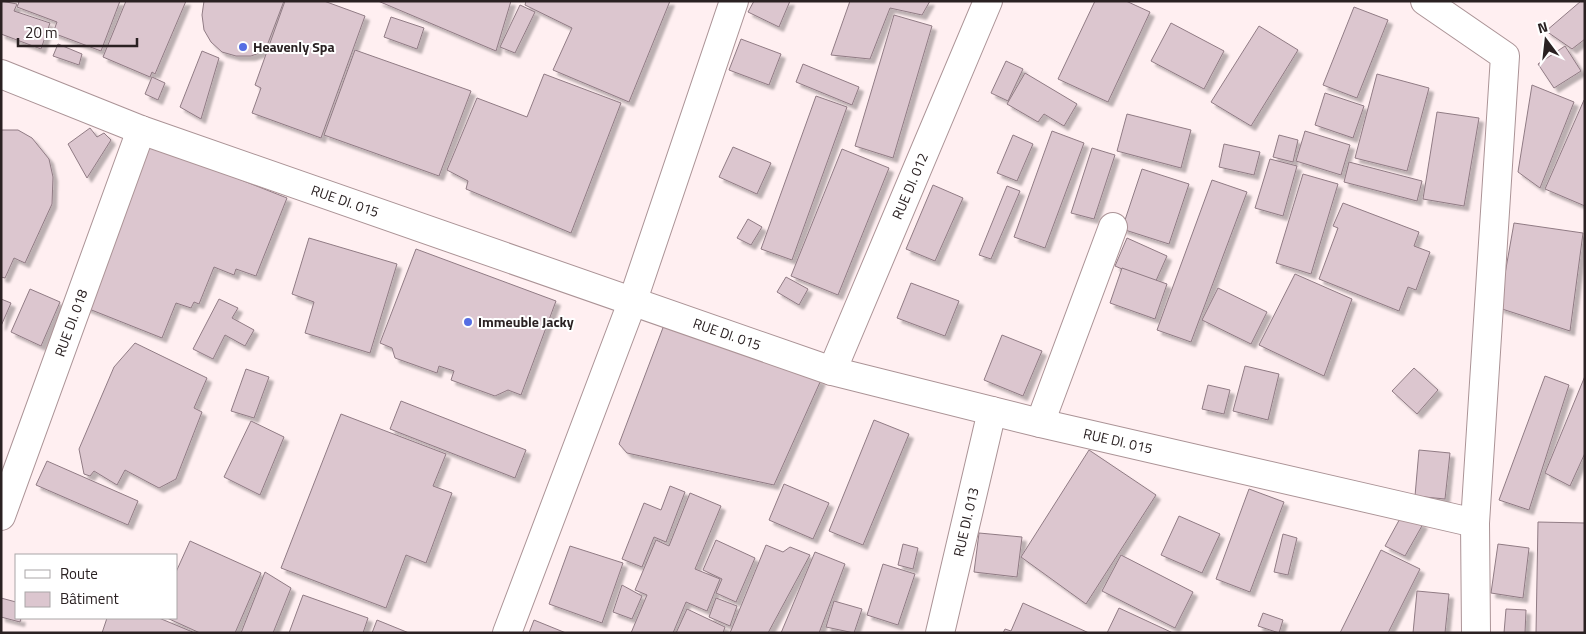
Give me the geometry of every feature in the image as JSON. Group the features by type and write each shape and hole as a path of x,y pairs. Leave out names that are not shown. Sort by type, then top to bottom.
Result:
{"street":[{"path":"507,633 632,300 734,1"},
{"name":"RUE DI. 012","path":"832,371 988,1"},
{"path":"1425,1 1505,56 1475,524 1476,633"},
{"name":"RUE DI. 015","path":"1,74 141,130 832,371 992,412 1475,524"},
{"name":"RUE DI. 018","path":"1,516 141,130"},
{"path":"1040,423 1113,227"},
{"name":"RUE DI. 013","path":"940,633 992,412"}],"building":[{"path":"1,1 17,4 14,11 50,23 41,49 1,34"},
{"path":"15,1 120,1 101,51 53,33 57,22 17,7 19,2"},
{"path":"126,1 186,1 155,74 152,72 150,77 103,57"},
{"path":"204,1 284,1 265,51 251,56 236,56 222,52 211,42 204,30 202,15"},
{"path":"285,1 324,1 365,16 321,138 252,113 261,88 255,85"},
{"path":"378,1 511,1 496,51"},
{"path":"526,1 670,1 629,102 553,70 572,28 525,5"},
{"path":"754,1 790,1 779,27 748,12"},
{"path":"850,1 930,1 922,15 890,8 870,59 831,55"},
{"path":"1095,1 1126,1 1150,12 1108,102 1058,79"},
{"path":"1581,1 1585,1 1585,39 1572,49 1546,31"},
{"path":"520,5 535,12 515,53 500,47"},
{"path":"1354,7 1388,20 1357,98 1323,85"},
{"path":"894,15 932,26 893,158 855,146"},
{"path":"391,17 424,28 417,49 384,37"},
{"path":"1171,23 1224,51 1204,89 1151,61"},
{"path":"1259,26 1298,50 1251,126 1211,102"},
{"path":"741,39 781,54 769,85 729,70"},
{"path":"58,44 82,54 79,65 53,56"},
{"path":"1565,46 1581,71 1554,88 1538,64"},
{"path":"355,50 471,91 439,176 324,135"},
{"path":"202,51 219,58 201,119 180,107"},
{"path":"1006,61 1023,69 1008,101 991,93"},
{"path":"803,64 859,87 852,105 796,82"},
{"path":"1025,73 1077,104 1064,126 1044,114 1038,122 1007,104"},
{"path":"544,74 621,103 571,233 466,189 468,181 447,170 477,98 527,117"},
{"path":"1377,74 1429,88 1407,171 1355,158"},
{"path":"152,77 165,83 158,100 145,94"},
{"path":"1532,85 1574,102 1540,188 1518,172"},
{"path":"1325,93 1364,106 1353,138 1315,125"},
{"path":"816,96 847,107 792,260 761,249"},
{"path":"1585,100 1585,206 1545,189"},
{"path":"1437,112 1479,118 1464,206 1423,199"},
{"path":"1127,114 1191,130 1181,168 1117,151"},
{"path":"90,128 97,137 104,133 111,140 87,178 68,144"},
{"path":"1,130 18,130 32,138 49,159 53,177 52,204 25,263 14,258 5,278 1,277"},
{"path":"1052,131 1084,143 1045,248 1014,237"},
{"path":"1305,131 1350,145 1341,175 1296,161"},
{"path":"1013,135 1033,144 1017,181 997,173"},
{"path":"1279,135 1298,140 1293,162 1273,157"},
{"path":"150,144 287,198 256,276 236,269 234,275 214,267 199,304 194,302 191,308 176,303 162,338 84,307"},
{"path":"1224,144 1260,152 1254,175 1219,167"},
{"path":"733,147 771,163 757,194 719,177"},
{"path":"1092,148 1115,155 1094,219 1071,213"},
{"path":"842,149 889,168 838,295 791,276"},
{"path":"1270,159 1297,166 1283,216 1255,208"},
{"path":"1349,162 1422,181 1417,201 1344,182"},
{"path":"1142,169 1189,184 1169,244 1122,229"},
{"path":"1303,174 1338,184 1311,274 1276,263"},
{"path":"1212,180 1247,192 1191,342 1157,330"},
{"path":"933,185 963,198 935,261 906,249"},
{"path":"1007,186 1020,191 991,259 979,255"},
{"path":"1343,203 1419,232 1414,246 1430,252 1416,290 1408,287 1399,311 1319,279 1338,228 1333,226"},
{"path":"748,219 762,227 751,245 737,238"},
{"path":"1514,223 1583,233 1570,331 1499,308"},
{"path":"309,238 397,264 370,353 305,333 314,302 292,294"},
{"path":"1127,238 1167,256 1155,283 1115,266"},
{"name":"Immeuble Jacky","path":"416,249 556,301 521,395 508,390 495,396 451,380 454,371 439,366 437,373 395,358 392,348 380,343"},
{"path":"1122,268 1167,284 1155,319 1110,303"},
{"path":"1295,274 1352,299 1324,376 1259,345"},
{"path":"786,277 808,289 799,305 777,292"},
{"path":"911,283 959,301 945,336 897,318"},
{"path":"1218,288 1267,312 1251,344 1202,320"},
{"path":"30,289 60,302 41,346 11,332"},
{"path":"1,299 11,303 1,326"},
{"path":"219,299 238,308 232,318 254,330 245,346 225,335 213,359 193,349"},
{"path":"664,325 821,380 774,485 627,453 619,444"},
{"path":"1002,335 1042,351 1023,396 984,380"},
{"path":"135,343 207,378 194,408 202,412 176,479 159,488 125,470 117,485 94,471 90,476 84,474 79,449 114,367"},
{"path":"1245,366 1279,374 1268,420 1233,411"},
{"path":"1414,368 1438,390 1417,414 1392,391"},
{"path":"246,369 269,377 254,418 231,411"},
{"path":"1545,376 1569,385 1529,510 1499,500"},
{"path":"1585,376 1585,453 1570,486 1545,473"},
{"path":"1208,385 1230,390 1224,414 1202,409"},
{"path":"401,401 526,450 515,478 390,429"},
{"path":"341,414 446,454 433,486 452,493 426,563 406,555 386,608 281,568"},
{"path":"874,420 909,434 863,545 829,531"},
{"path":"251,421 284,437 260,495 224,477"},
{"path":"1089,450 1156,495 1086,604 1021,557"},
{"path":"1419,450 1450,453 1445,499 1415,496"},
{"path":"47,461 138,501 128,525 36,485"},
{"path":"784,484 829,503 813,539 769,520"},
{"path":"670,486 685,492 666,542 654,537 642,567 622,559 644,503 661,510"},
{"path":"1249,489 1284,502 1250,592 1216,579"},
{"path":"690,493 721,506 695,569 720,579 707,611 686,602 673,633 631,633 647,595 635,590 656,540 669,546"},
{"path":"1403,513 1423,524 1405,556 1385,546"},
{"path":"1179,516 1220,534 1202,573 1161,555"},
{"path":"1538,522 1585,523 1585,633 1536,633"},
{"path":"979,533 1022,537 1017,577 974,572"},
{"path":"1283,534 1297,538 1288,575 1274,572"},
{"path":"716,540 755,558 736,602 716,593 722,579 703,570"},
{"path":"190,541 261,573 235,633 200,633 169,619 178,619 178,568"},
{"path":"903,544 918,548 913,569 898,565"},
{"path":"1498,544 1529,548 1523,598 1491,593"},
{"path":"766,545 783,552 790,547 810,555 768,633 730,633"},
{"path":"570,546 623,563 602,623 549,604"},
{"path":"1381,550 1420,569 1388,633 1340,633"},
{"path":"815,552 845,564 819,633 781,633"},
{"path":"1121,555 1193,592 1175,628 1102,591"},
{"path":"883,564 915,574 898,625 867,615"},
{"path":"265,572 291,588 273,633 241,633"},
{"path":"622,585 642,596 632,619 613,612"},
{"path":"1417,591 1449,594 1445,633 1413,633"},
{"path":"303,595 368,618 363,633 289,633"},
{"path":"1,598 15,602 15,619 21,619 20,622 1,617"},
{"path":"716,598 737,606 730,626 709,617"},
{"path":"834,601 862,609 854,633 826,627"},
{"path":"1023,603 1089,633 1003,633 1005,629 1011,631"},
{"path":"1119,608 1173,633 1107,633"},
{"path":"687,609 725,627 723,633 676,633"},
{"path":"1506,609 1526,610 1525,633 1504,633"},
{"path":"1263,613 1283,620 1279,633 1258,626"},
{"path":"107,619 161,619 195,633 102,633"},
{"path":"377,620 409,633 372,633"},
{"path":"534,620 566,633 529,633"}],"place":[{"name":"Heavenly Spa","path":"243,47"},
{"name":"Immeuble Jacky","path":"468,322"}]}
